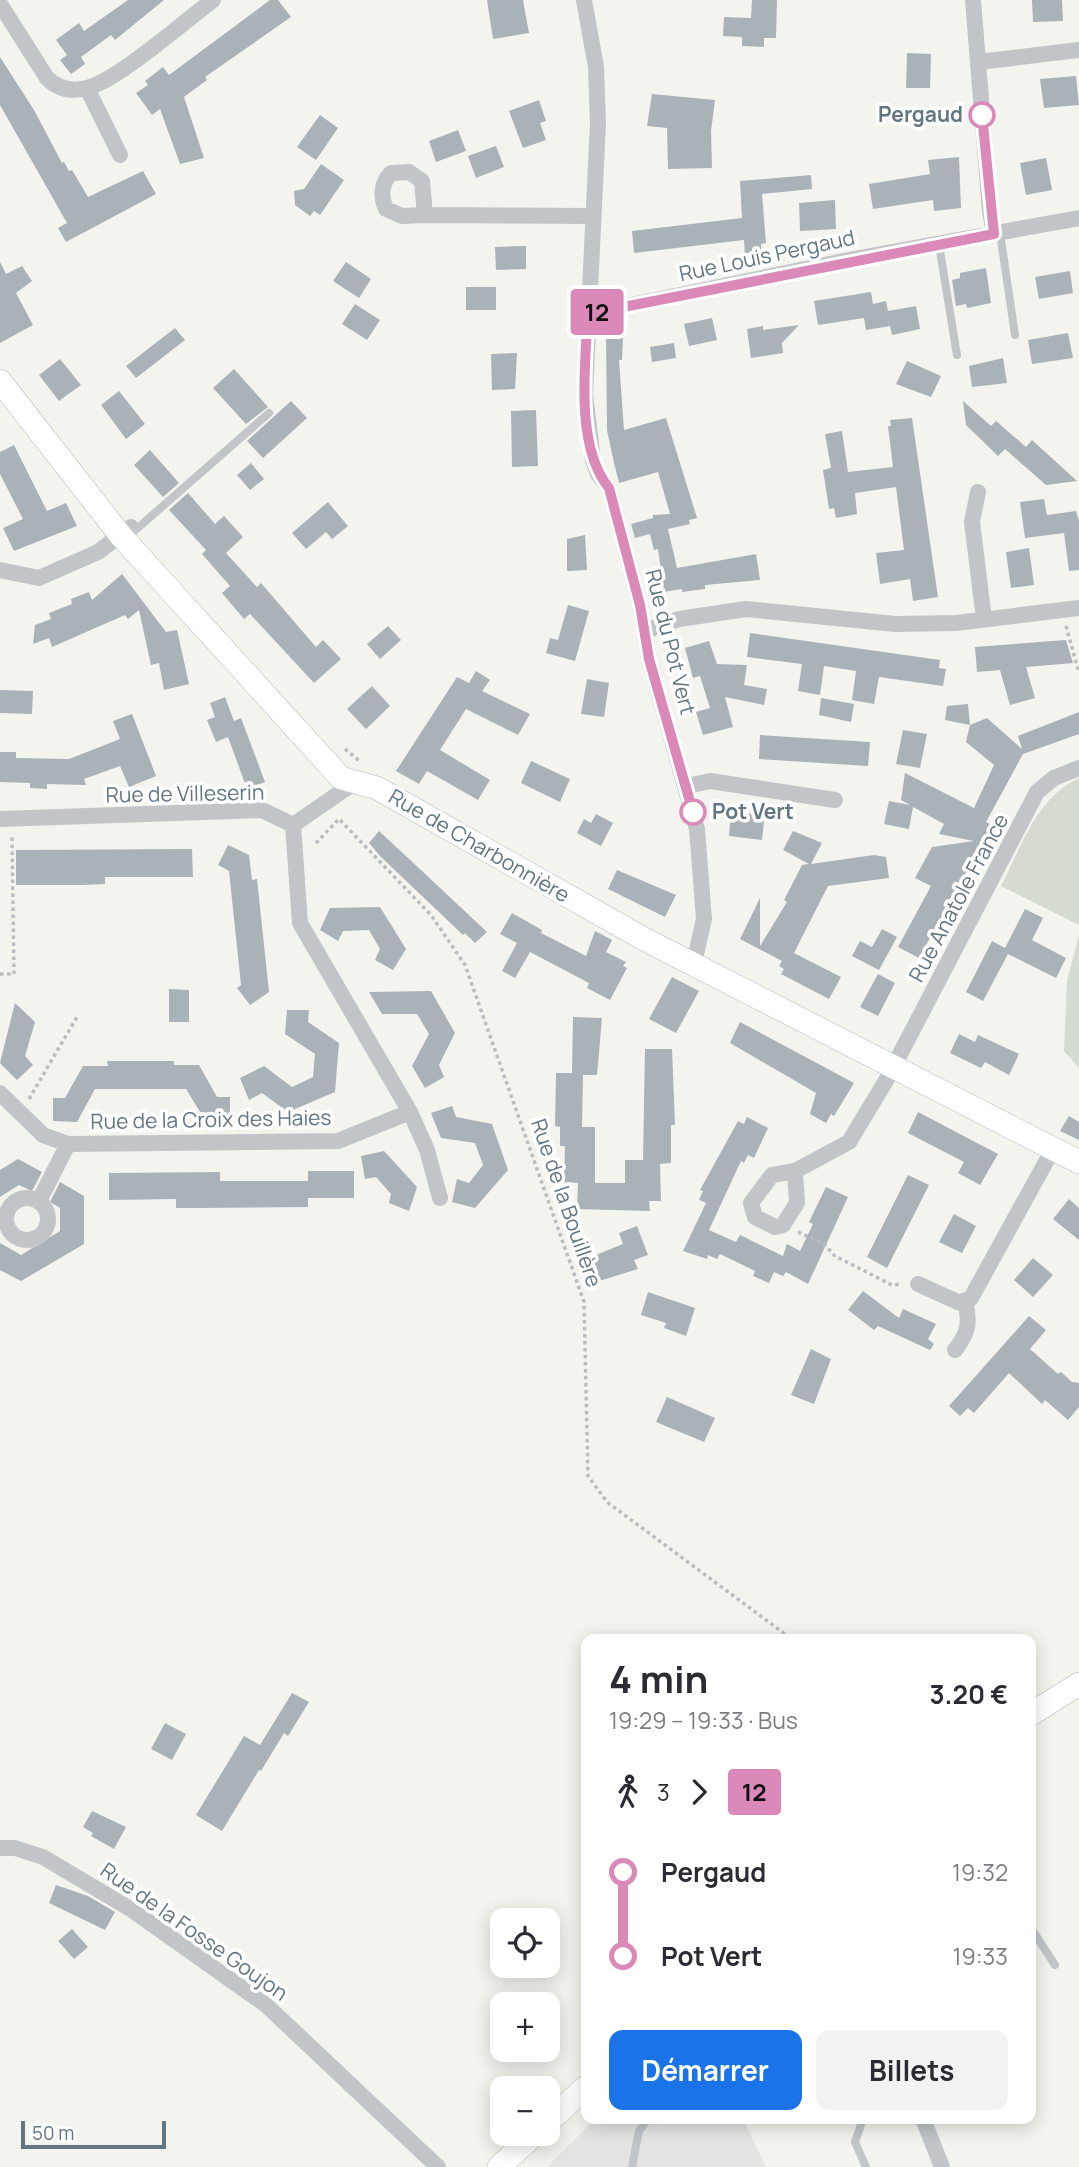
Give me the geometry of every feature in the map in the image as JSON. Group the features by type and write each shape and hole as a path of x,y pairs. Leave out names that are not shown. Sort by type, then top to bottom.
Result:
{"street":[{"path":"0,4 47,78 56,87 66,89 87,88 109,78 213,0"},
{"name":"Rue du Pot Vert","path":"584,0 597,89 585,355 587,428 597,474 609,488 645,631 649,659 697,829 704,919 702,940 694,963"},
{"path":"973,0 990,211 997,233"},
{"path":"979,62 1079,50"},
{"path":"87,88 120,155"},
{"path":"425,215 593,216"},
{"name":"Rue Louis Pergaud","path":"588,314 853,259 1079,218"},
{"name":"Rue de Charbonnière","path":"0,381 125,534 341,778 359,773 377,788 644,939 1079,1162"},
{"path":"978,492 972,522 984,619"},
{"path":"0,570 39,578 98,552 125,534"},
{"path":"645,631 679,619 747,609 866,623 984,619 1079,608"},
{"name":"Rue Anatole France","path":"783,1225 775,1227 755,1217 751,1203 772,1175 795,1171 849,1142 894,1066 1037,792 1054,778 1079,768"},
{"path":"359,773 293,825 300,923 410,1112 427,1150 440,1198"},
{"path":"687,786 710,781 835,800"},
{"name":"Rue de Villeserin","path":"6,819 262,810 293,825"},
{"name":"Rue de la Croix des Haies","path":"0,1093 43,1135 68,1144 338,1141 410,1112"},
{"name":"Rue de la Croix des Haies","path":"39,1201 68,1144"},
{"path":"918,1284 960,1303 971,1298 1053,1149"},
{"path":"783,1225 797,1203 795,1171"},
{"path":"955,1350 968,1333 970,1322 965,1300"},
{"path":"1036,1711 1079,1684"},
{"name":"Rue de la Fosse Goujon","path":"0,1848 15,1848 43,1857 132,1910 266,2005 438,2167"},
{"path":"560,2111 581,2092"},
{"path":"925,2124 942,2167"},
{"path":"499,2167 522,2146"}],"lane":[{"path":"997,233 1015,335"},
{"path":"939,245 957,355"},
{"path":"125,534 269,413"},
{"path":"1036,1936 1055,1965"},
{"path":"632,2167 639,2131 644,2124"},
{"path":"861,2124 855,2142 866,2167"}],"path":[{"path":"1064,617 1079,673"},
{"path":"337,742 359,773"},
{"path":"0,974 14,974 6,819"},
{"name":"Rue de la Bouillère","path":"316,844 339,819 431,915 465,965 584,1301 588,1476 607,1502 785,1634"},
{"path":"20,1113 77,1017"},
{"path":"783,1225 824,1244 835,1256 892,1285 918,1284"}],"shaded area":[{"path":"1079,778 1079,925 1001,886 1041,810 1064,787"},
{"path":"1079,935 1079,1068 1064,1051 1067,981"},
{"path":"590,2124 745,2124 766,2167 547,2167"}],"building":[{"path":"128,0 164,0 115,40 111,35 81,57 85,64 71,74 60,60 67,55 56,40 79,23 84,31"},
{"path":"270,0 278,0 291,17 205,77 207,80 184,97 204,158 180,164 160,109 152,115 136,93 148,85 145,81 163,67 169,75"},
{"path":"487,0 523,0 529,33 493,39"},
{"path":"752,0 777,0 776,38 764,38 764,47 742,46 742,37 723,36 724,17 751,18"},
{"path":"1032,0 1062,0 1063,21 1033,22"},
{"path":"907,53 931,54 930,88 906,88"},
{"path":"0,57 34,110 62,163 64,162 69,171 72,170 88,197 143,171 156,194 66,242 58,228 67,223 0,105"},
{"path":"1076,76 1079,105 1044,108 1040,79"},
{"path":"652,94 715,100 711,131 712,168 668,169 667,128 647,126"},
{"path":"539,100 546,121 540,123 546,140 523,148 509,111"},
{"path":"320,115 338,128 316,160 297,147"},
{"path":"458,130 466,151 436,162 429,141"},
{"path":"496,146 504,167 476,178 468,156"},
{"path":"959,157 961,208 934,211 933,200 873,209 869,184 930,174 928,160"},
{"path":"1046,158 1052,190 1026,195 1020,163"},
{"path":"321,164 344,180 320,215 314,211 310,216 295,205 294,191 304,189"},
{"path":"811,175 812,189 762,194 766,243 761,244 762,256 745,257 744,240 634,253 632,231 742,218 740,181"},
{"path":"835,200 836,229 800,231 799,203"},
{"path":"526,246 526,269 496,270 495,247"},
{"path":"0,262 6,274 22,266 32,281 16,293 33,325 0,343"},
{"path":"346,262 371,279 359,298 333,281"},
{"path":"986,268 991,303 967,308 966,304 956,306 952,280 960,278 960,273"},
{"path":"1070,271 1073,293 1039,299 1035,277"},
{"path":"466,287 496,287 496,310 466,310"},
{"path":"871,292 873,304 886,301 888,311 916,306 920,329 892,335 890,326 866,330 864,318 818,325 814,301"},
{"path":"355,304 380,320 367,340 342,324"},
{"path":"624,317 622,360 619,360 624,430 666,418 697,518 689,520 690,524 668,529 677,568 756,554 760,580 705,585 705,589 682,592 682,589 664,592 658,549 654,550 650,534 635,538 631,524 653,518 653,515 670,514 658,472 619,483 614,463 607,430 606,333 610,333"},
{"path":"712,318 717,340 689,346 684,324"},
{"path":"799,325 782,343 783,353 751,358 747,329 763,326 763,330"},
{"path":"175,328 185,340 136,378 126,366"},
{"path":"1068,333 1073,358 1032,364 1028,340"},
{"path":"674,343 676,358 652,362 650,347"},
{"path":"517,353 515,389 492,390 491,354"},
{"path":"1003,358 1007,383 972,387 969,366"},
{"path":"60,359 81,385 59,401 39,375"},
{"path":"907,361 941,376 931,397 896,384"},
{"path":"234,369 268,407 246,424 213,388"},
{"path":"119,391 145,424 126,439 101,405"},
{"path":"291,401 307,418 263,458 247,441"},
{"path":"963,401 991,426 996,421 1026,447 1032,440 1077,481 1046,485 1005,449 998,456 966,425"},
{"path":"536,410 538,466 512,467 511,411"},
{"path":"912,418 938,597 913,601 910,579 880,584 876,553 904,550 896,487 855,493 857,514 836,518 834,508 829,509 823,470 831,468 825,434 842,431 848,472 893,467 888,426 891,426 890,420"},
{"path":"14,445 47,511 66,503 77,526 14,551 3,528 23,519 0,474 0,452"},
{"path":"150,450 179,483 163,497 134,465"},
{"path":"251,463 264,479 250,490 237,475"},
{"path":"188,493 215,524 224,516 243,537 226,553 257,587 261,583 316,647 323,640 341,659 314,683 250,614 244,619 222,593 230,586 202,554 206,550 169,510"},
{"path":"1044,499 1047,515 1076,511 1079,521 1079,570 1069,571 1064,533 1025,538 1020,502"},
{"path":"328,502 348,526 332,539 326,532 306,549 292,533"},
{"path":"585,535 587,570 567,571 567,539"},
{"path":"1029,548 1034,585 1011,588 1006,552"},
{"path":"122,574 166,632 177,630 189,684 164,690 159,663 151,665 139,610 128,619 125,615 52,647 49,638 33,644 35,625 51,619 49,613 72,604 71,599 89,592 92,600"},
{"path":"568,605 589,611 575,661 546,653 550,638 558,640"},
{"path":"388,626 401,640 380,659 367,644"},
{"path":"750,633 940,660 939,668 946,669 943,686 879,677 874,704 852,700 856,671 824,666 820,695 798,691 802,664 747,657"},
{"path":"1066,640 1073,663 1026,667 1035,698 1010,705 1000,670 977,672 975,647"},
{"path":"709,641 717,664 747,665 744,685 767,689 764,705 725,697 733,727 703,735 696,712 710,708 700,676 693,678 685,648"},
{"path":"476,671 490,680 482,691 530,714 518,735 466,709 440,750 490,780 478,800 427,771 419,784 396,771 457,677 469,683"},
{"path":"587,679 609,683 604,717 581,714"},
{"path":"372,686 390,706 366,729 347,709"},
{"path":"0,690 33,691 32,714 0,713"},
{"path":"225,697 234,721 241,718 265,782 247,789 228,737 216,742 207,720 215,717 210,703"},
{"path":"821,698 854,704 851,722 819,715"},
{"path":"968,704 970,725 945,720 947,706"},
{"path":"1079,712 1079,734 1023,754 986,822 992,825 919,958 898,947 931,886 915,878 932,847 974,841 939,834 944,824 913,807 909,829 884,824 889,801 910,805 901,800 905,773 974,808 994,765 966,742 970,725 987,718 1022,749 1018,736"},
{"path":"132,714 156,776 129,787 120,766 84,779 86,785 47,784 47,789 30,788 30,783 0,782 0,752 16,752 16,758 69,759 120,739 113,721"},
{"path":"903,730 927,734 920,768 896,764"},
{"path":"760,735 870,742 868,766 759,759"},
{"path":"531,761 570,779 560,802 521,783"},
{"path":"731,812 756,814 758,822 764,821 762,840 729,836"},
{"path":"596,814 613,823 601,846 577,833 584,819 591,823"},
{"path":"379,831 487,932 475,943 465,933 463,935 369,843"},
{"path":"793,831 822,843 811,864 874,855 886,857 889,878 828,886 794,953 841,977 829,999 781,974 784,969 779,966 782,961 740,939 760,898 760,946 787,902 784,900 802,865 809,864 783,850"},
{"path":"228,845 249,855 252,880 257,879 269,992 250,1005 237,988 241,985 229,871 218,865"},
{"path":"192,849 193,877 105,877 105,884 16,885 16,850"},
{"path":"617,870 676,895 665,917 608,889"},
{"path":"380,907 406,949 393,970 375,960 380,949 369,930 343,931 338,941 320,930 330,908"},
{"path":"1025,909 1043,918 1032,940 1066,958 1056,978 1008,954 983,1001 966,992 992,941 1005,948"},
{"path":"512,913 542,930 541,933 586,956 595,931 612,940 606,952 626,962 623,966 627,968 610,1000 587,988 589,983 530,952 515,978 502,971 517,943 500,934"},
{"path":"882,929 897,937 879,970 852,956 860,941 872,947"},
{"path":"878,974 895,983 878,1016 860,1007"},
{"path":"672,977 699,991 676,1033 649,1019"},
{"path":"169,989 189,990 189,1022 169,1022"},
{"path":"431,991 455,1033 439,1065 444,1077 425,1088 412,1066 429,1034 417,1014 382,1014 369,992"},
{"path":"15,1003 35,1022 25,1056 33,1065 17,1080 0,1063"},
{"path":"287,1010 309,1010 308,1022 339,1043 335,1092 288,1112 262,1093 249,1100 240,1078 264,1066 292,1087 313,1077 315,1054 285,1034"},
{"path":"573,1017 602,1018 597,1075 583,1075 582,1127 595,1127 595,1183 625,1183 625,1160 643,1160 645,1049 672,1049 675,1125 671,1125 671,1163 660,1164 661,1201 649,1201 650,1211 577,1209 578,1183 564,1182 565,1146 560,1146 560,1127 555,1126 556,1073 572,1073"},
{"path":"740,1022 854,1083 834,1116 831,1114 826,1123 810,1114 816,1093 730,1043"},
{"path":"959,1034 975,1042 978,1035 1019,1054 1009,1075 985,1062 981,1068 950,1053"},
{"path":"107,1061 174,1061 174,1065 199,1065 217,1097 230,1097 230,1119 205,1120 186,1089 95,1089 77,1122 53,1121 53,1098 65,1098 83,1066 108,1066"},
{"path":"452,1106 456,1117 492,1124 508,1170 475,1208 452,1202 457,1179 469,1183 483,1165 475,1143 441,1138 431,1113"},
{"path":"918,1112 998,1154 980,1185 958,1173 964,1162 908,1133"},
{"path":"1069,1116 1079,1122 1079,1140 1060,1131"},
{"path":"747,1117 768,1128 754,1158 748,1155 744,1163 741,1161 709,1230 736,1242 740,1235 783,1256 787,1244 800,1251 813,1224 809,1222 826,1187 848,1197 808,1284 786,1272 783,1276 774,1272 769,1283 753,1276 755,1271 720,1254 717,1259 708,1255 707,1259 683,1251 706,1203 699,1200 703,1191 700,1190 738,1121 744,1124"},
{"path":"384,1151 417,1187 409,1211 389,1203 391,1194 376,1177 365,1179 361,1156"},
{"path":"18,1159 42,1172 32,1191 19,1185 0,1197 0,1170"},
{"path":"308,1171 354,1171 354,1198 308,1198 308,1207 198,1208 176,1208 176,1199 109,1200 109,1173 220,1172 220,1181 308,1181"},
{"path":"908,1175 929,1185 887,1268 867,1257"},
{"path":"60,1182 84,1196 84,1244 21,1281 0,1270 0,1243 21,1255 60,1231 60,1208 50,1202"},
{"path":"1069,1199 1079,1208 1079,1240 1053,1219"},
{"path":"954,1214 976,1226 962,1253 939,1242"},
{"path":"637,1226 648,1255 634,1260 638,1269 596,1282 586,1259 623,1244 619,1233"},
{"path":"1033,1258 1053,1275 1033,1297 1014,1280"},
{"path":"863,1291 899,1318 903,1309 936,1324 928,1339 934,1344 930,1350 878,1326 874,1330 848,1310"},
{"path":"648,1292 695,1308 686,1336 664,1328 666,1323 641,1315"},
{"path":"1029,1316 1046,1330 1030,1349 1058,1374 1061,1372 1072,1382 1079,1383 1079,1407 1068,1420 1045,1400 1042,1404 1009,1373 974,1413 968,1408 960,1416 949,1406"},
{"path":"811,1349 831,1359 814,1404 791,1395"},
{"path":"667,1397 715,1418 704,1442 656,1422"},
{"path":"292,1693 309,1702 288,1736 284,1733 261,1771 259,1770 222,1831 196,1815 244,1736 260,1745"},
{"path":"165,1723 186,1734 172,1760 151,1749"},
{"path":"92,1811 126,1827 114,1849 91,1836 93,1833 83,1827"},
{"path":"56,1885 88,1896 115,1912 105,1930 49,1903"},
{"path":"72,1929 88,1947 74,1959 58,1941"}],"bus line":[{"name":"12","path":"693,812 649,659 640,605 609,488 597,474 593,460 587,428 585,355 588,314 853,259 994,234 982,115"}],"place":[{"name":"Pergaud","path":"982,115"},
{"name":"Pot Vert","path":"693,812"}]}
